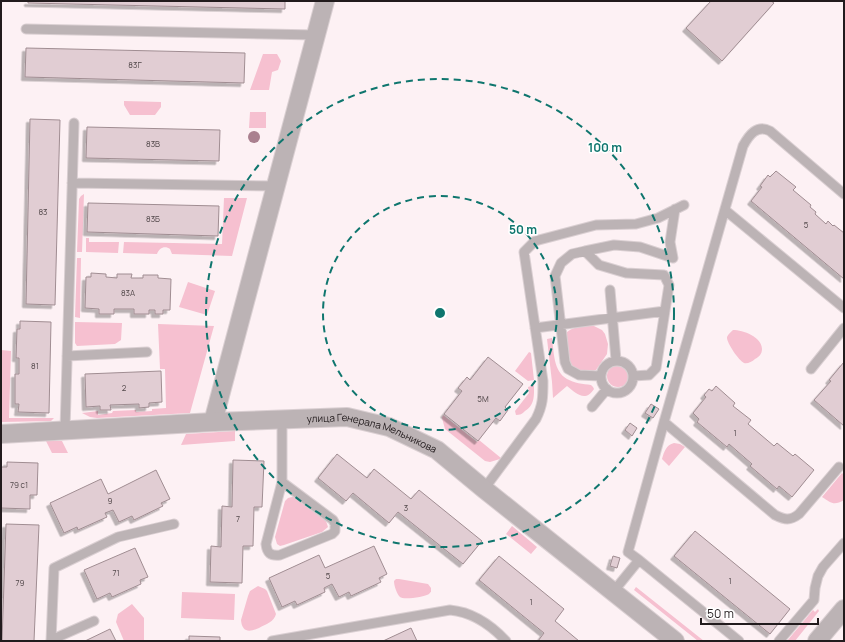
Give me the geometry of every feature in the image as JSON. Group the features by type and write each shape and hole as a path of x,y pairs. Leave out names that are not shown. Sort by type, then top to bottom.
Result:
{"street":[{"path":"213,422 325,1"},
{"name":"улица Генерала Мельникова","path":"1,434 213,422 347,417 389,427 438,450 484,489 675,641"},
{"path":"817,641 844,609"}],"lane":[{"path":"26,29 316,35"},
{"path":"64,430 74,124"},
{"path":"739,641 628,552 743,146 749,136 756,130 765,128 770,131 844,194"},
{"path":"72,182 276,186"},
{"path":"484,489 527,432 541,410 543,382 524,252 535,241 596,225 636,224 658,218 684,205"},
{"path":"600,376 579,375 568,369 565,362 555,276 562,263 572,254 614,245 640,247 673,258 670,242 675,209"},
{"path":"725,210 844,308"},
{"path":"585,251 599,265 626,273 664,275 669,285 656,368 650,374 633,376"},
{"path":"610,290 616,360"},
{"path":"535,328 665,311"},
{"path":"811,369 844,328"},
{"path":"67,356 147,352"},
{"path":"616,360 625,362 632,371 633,376 630,386 626,390 616,393 611,392 603,386 600,376 604,365 616,360"},
{"path":"592,407 606,389"},
{"path":"282,420 282,482 266,544 270,554 274,556 332,534 335,531 335,524 333,520 282,482"},
{"path":"664,422 775,515 782,519 789,519 799,514 839,467"},
{"path":"94,621 51,641 54,568 118,537 174,524"},
{"path":"779,641 814,600 818,576 823,567 844,543"},
{"path":"613,592 639,560"},
{"path":"272,641 450,610 460,611 472,616 486,624 506,641"}],"shaded area":[{"path":"263,54 277,54 281,61 278,70 272,72 269,90 250,90"},
{"path":"124,101 161,102 161,107 155,115 130,115 124,105"},
{"path":"250,112 266,112 266,128 249,128"},
{"path":"84,194 82,252 77,252 79,199"},
{"path":"224,198 247,198 232,256 172,254 170,249 166,247 161,249 157,254 123,253 124,242 222,244"},
{"path":"86,238 89,238 89,242 119,242 118,253 86,252"},
{"path":"77,258 81,258 80,318 75,317"},
{"path":"188,282 215,291 207,315 179,307"},
{"path":"75,322 122,323 121,340 115,344 77,346 75,343"},
{"path":"158,324 214,326 190,413 97,418 90,417 82,413 98,411 98,415 112,413 113,411 136,410 136,412 166,408 165,369 160,369"},
{"path":"592,325 602,330 605,334 608,344 607,354 596,370 581,371 569,366 565,334 574,328"},
{"path":"733,330 747,333 759,341 762,349 759,356 747,363 742,362 739,359 727,339 727,336"},
{"path":"552,338 555,360 559,371 567,379 591,385 594,389 591,393 584,396 580,395 567,386 553,398 547,339"},
{"path":"1,350 11,351 9,418 54,418 51,421 1,422"},
{"path":"529,352 531,353 534,380 528,381 515,371"},
{"path":"618,365 626,368 629,376 626,384 618,387 610,384 607,376 610,368"},
{"path":"534,385 531,406 522,414 516,415 515,411 529,393 528,387"},
{"path":"443,415 477,442 479,440 501,458 490,462 485,461 445,429 442,418"},
{"path":"235,431 235,441 181,445 186,434"},
{"path":"46,441 62,441 68,453 52,453"},
{"path":"674,443 685,447 669,466 662,459 667,447"},
{"path":"842,473 844,475 844,500 838,503 830,502 822,497"},
{"path":"295,497 326,521 328,527 322,532 280,546 277,544 275,537 285,501"},
{"path":"512,526 537,547 531,554 506,534"},
{"path":"396,579 428,584 431,588 431,592 427,595 419,597 402,598 399,596 395,587 394,581"},
{"path":"258,586 267,591 276,614 272,621 250,631 243,627 241,620 250,591"},
{"path":"636,587 704,641 698,641 634,590"},
{"path":"182,592 235,594 234,620 181,618"},
{"path":"132,604 144,618 144,641 124,641 116,622 118,614"},
{"path":"818,609 819,611 795,641 787,641 813,610 815,612"}],"building":[{"path":"28,1 285,1 285,9 28,3"},
{"path":"711,1 771,1 774,3 722,61 686,28"},
{"path":"26,48 245,53 244,83 25,77"},
{"path":"30,119 60,120 55,305 26,304"},
{"path":"87,127 220,130 219,161 86,158"},
{"path":"776,171 796,187 793,190 811,205 810,207 816,212 815,214 826,224 828,221 844,233 844,279 751,201 762,187 760,186 768,175 770,177"},
{"path":"88,203 219,206 218,236 87,232"},
{"path":"91,273 106,274 106,277 117,278 117,274 132,274 131,278 143,278 143,275 158,275 158,278 171,279 170,310 163,310 163,314 155,314 155,310 149,310 149,314 134,314 134,309 114,309 114,314 99,314 99,309 85,308 86,277 91,277"},
{"path":"20,321 51,322 49,413 18,412 19,404 15,404 15,374 19,374 19,358 16,358 17,329 20,329"},
{"path":"488,357 523,384 505,407 508,410 500,421 496,418 478,441 444,414 462,391 458,388 467,377 470,380"},
{"path":"844,362 844,426 814,400 831,381 829,380"},
{"path":"161,371 162,402 149,403 149,407 139,408 139,404 110,405 111,410 100,410 100,406 86,407 85,374"},
{"path":"716,386 735,403 733,406 751,420 748,424 774,446 777,443 793,456 795,454 814,470 792,497 779,486 777,489 750,466 752,464 729,444 727,447 697,422 699,419 693,413 706,397 704,395 709,389 712,391"},
{"path":"651,404 659,409 653,418 645,413"},
{"path":"630,423 637,428 632,436 625,430"},
{"path":"337,454 367,478 374,469 411,499 419,490 482,541 463,564 398,512 389,523 353,493 346,501 318,478"},
{"path":"233,460 264,461 262,507 254,507 253,546 243,546 242,583 210,582 211,546 221,547 222,506 232,507"},
{"path":"7,462 38,463 37,495 30,495 30,509 1,508 1,467 7,467"},
{"path":"156,470 170,499 161,503 163,506 134,520 132,516 119,522 113,510 105,513 107,517 78,530 77,527 64,533 50,503 101,479 108,494"},
{"path":"6,524 39,525 34,641 2,641"},
{"path":"695,531 790,609 770,634 674,556"},
{"path":"374,546 387,574 379,578 381,582 351,596 349,592 339,597 332,584 324,588 325,592 297,605 295,601 282,607 269,578 319,555 325,568"},
{"path":"135,548 148,577 140,580 141,584 112,597 110,593 97,599 84,570"},
{"path":"499,556 564,609 555,621 579,641 538,641 544,633 479,580"},
{"path":"613,556 620,558 617,568 610,566"},
{"path":"411,628 417,641 383,641"},
{"path":"110,629 116,641 85,641"},
{"path":"189,636 220,637 220,641 189,641"}]}
